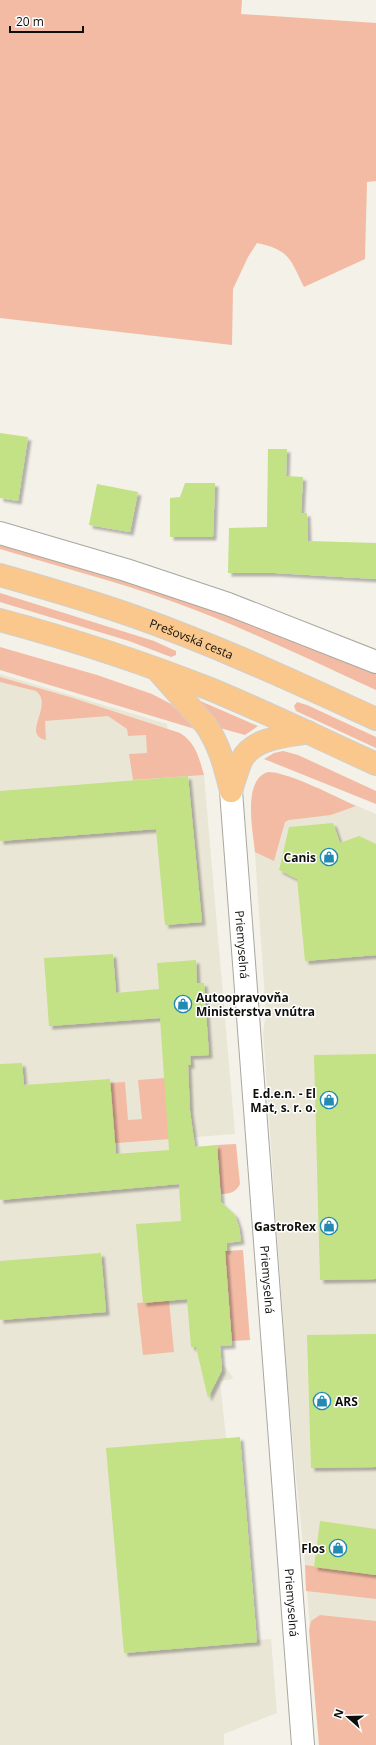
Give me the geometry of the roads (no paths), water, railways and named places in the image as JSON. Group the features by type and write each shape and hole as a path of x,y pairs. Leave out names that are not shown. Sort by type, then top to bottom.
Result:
{"highway":[{"name":"Prešovská cesta","path":"0,575 112,609 181,634 247,660 376,719"},
{"path":"0,620 95,648 210,689 376,764"},
{"path":"157,669 206,725 212,734 223,759 230,791"},
{"path":"230,791 242,761 246,754 256,744 308,732"}],"street":[{"path":"0,533 119,568 228,604 376,662"},
{"name":"Priemyselná","path":"230,791 303,1745"}],"place":[{"name":"Canis","path":"329,857"},
{"name":"Autoopravovňa Ministerstva vnútra","path":"183,1004"},
{"name":"E.d.e.n. - El Mat, s. r. o.","path":"329,1100"},
{"name":"GastroRex","path":"329,1226"},
{"name":"ARS","path":"322,1401"},
{"name":"Flos","path":"338,1548"}]}
